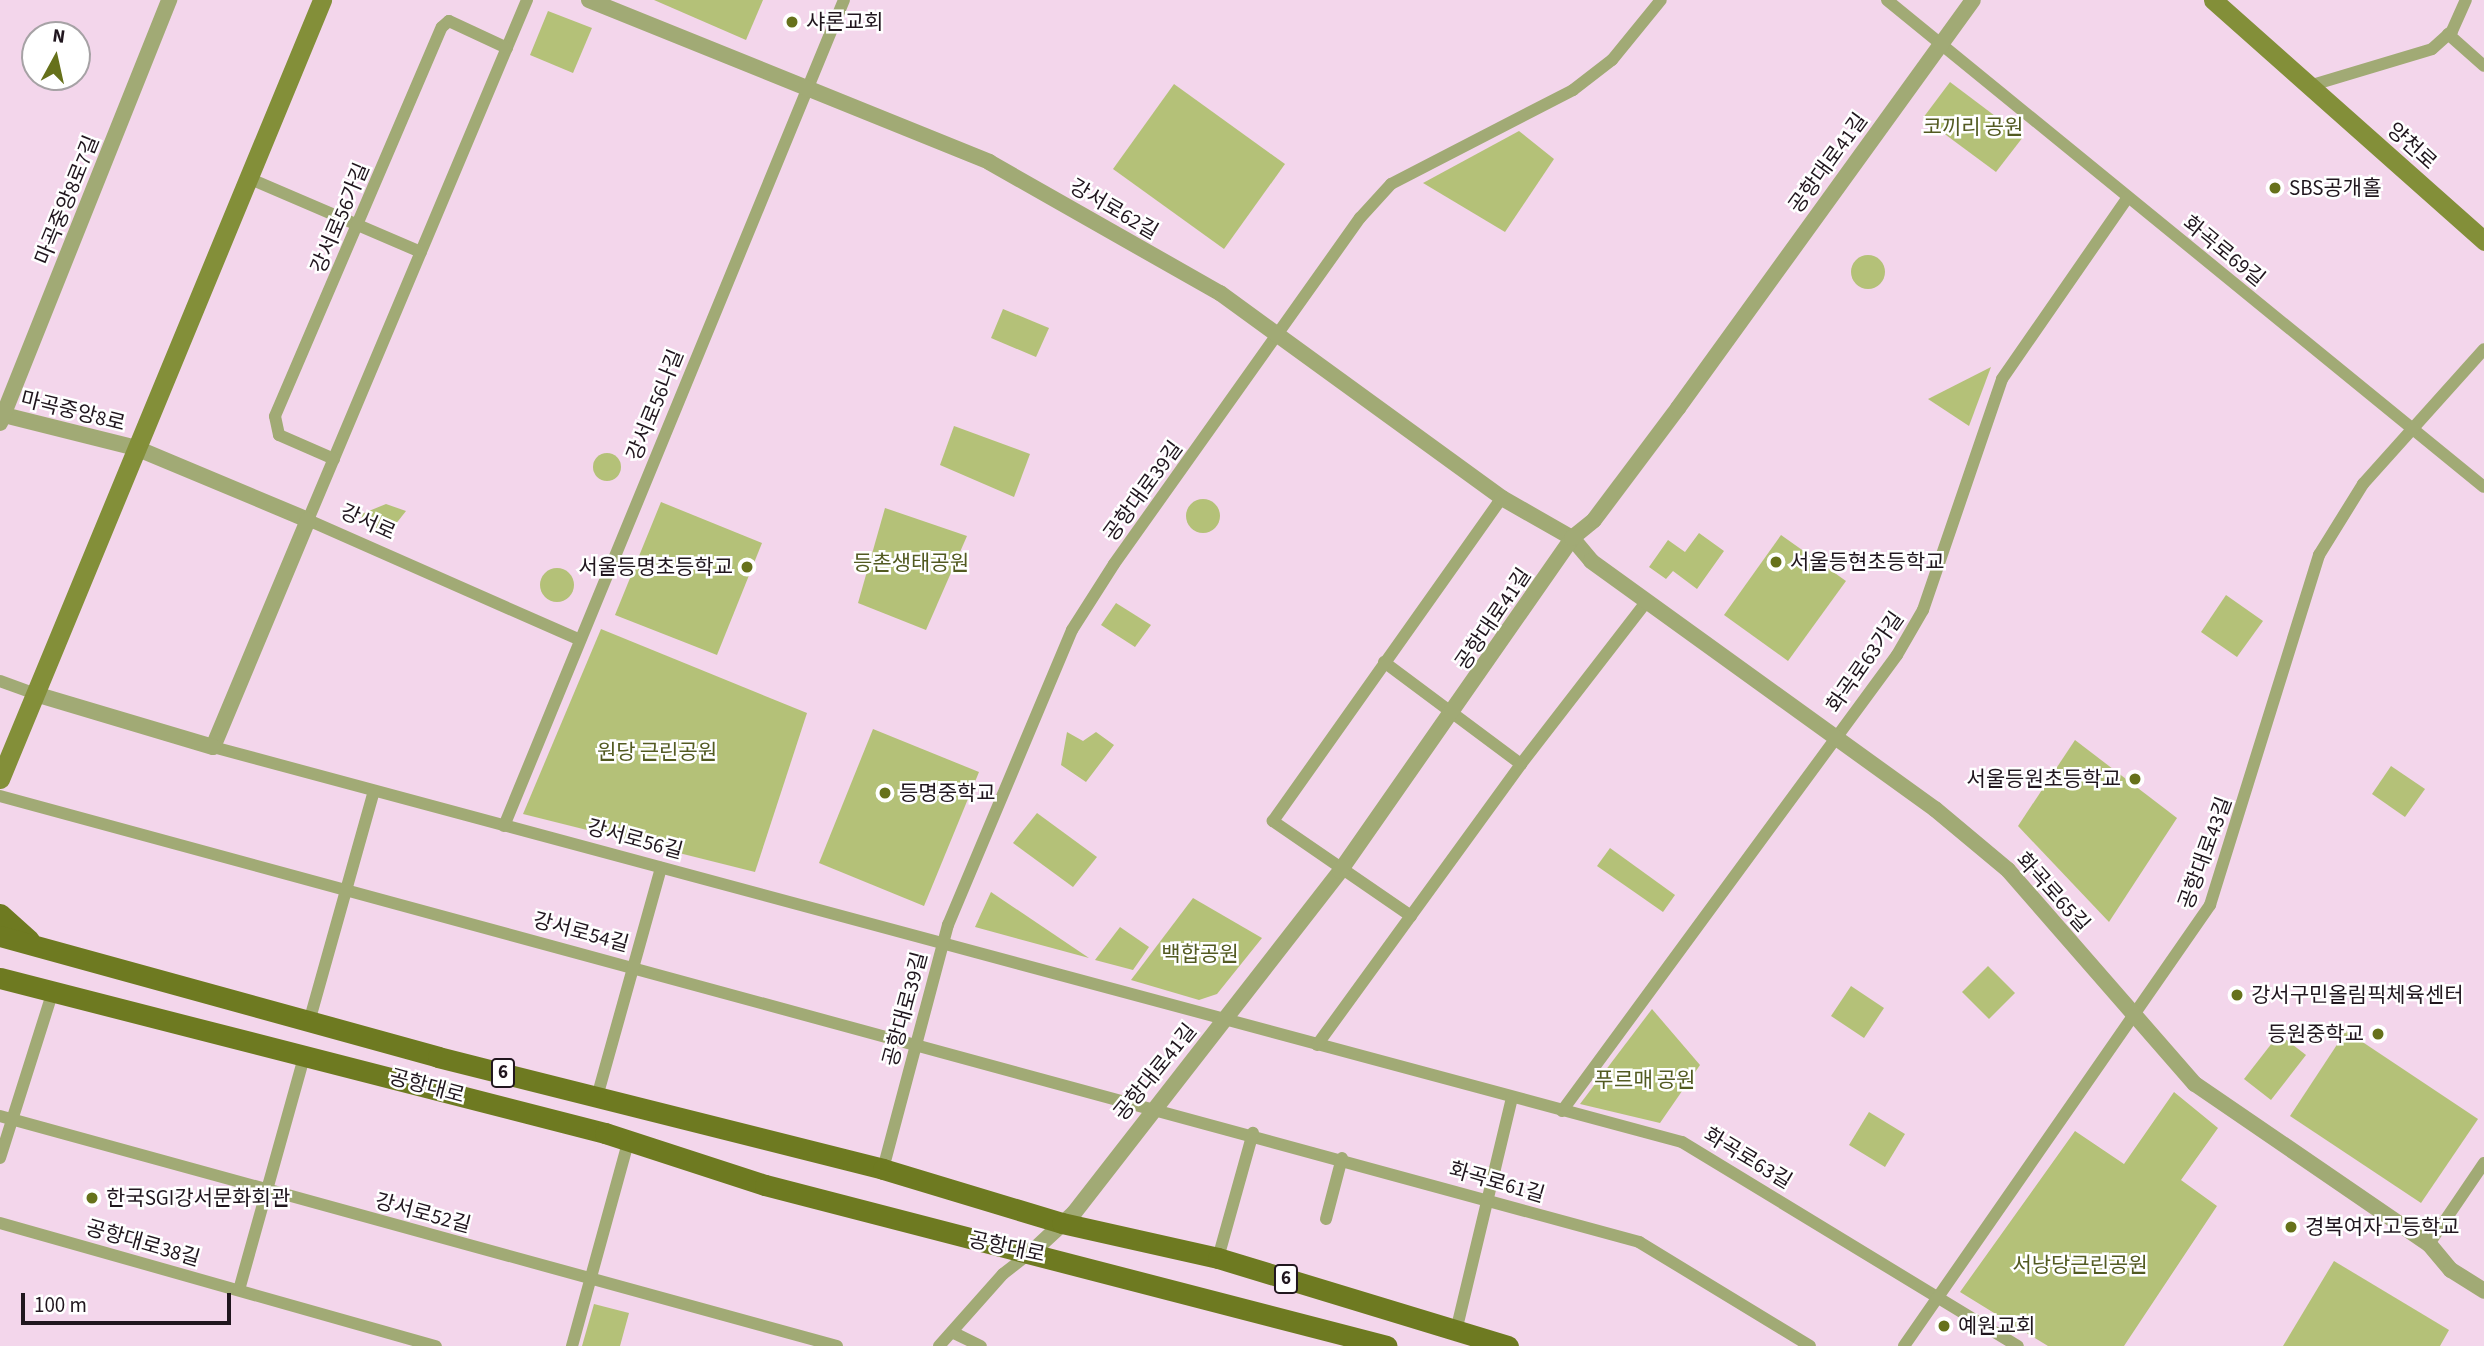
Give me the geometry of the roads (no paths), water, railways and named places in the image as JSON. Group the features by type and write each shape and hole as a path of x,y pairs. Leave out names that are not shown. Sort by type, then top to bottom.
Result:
{"main road":[{"path":"0,779 322,0"},
{"name":"양천로","path":"2213,0 2484,241"},
{"path":"0,914 39,948"},
{"name":"공항대로","path":"0,936 597,1097 884,1169 1062,1223 1218,1258 1508,1346"},
{"name":"공항대로","path":"3,981 305,1054 628,1142 819,1199 1033,1251 1387,1346"}],"street":[{"name":"마곡중앙8로7길","path":"1,417 169,0"},
{"path":"213,747 527,0"},
{"name":"강서로62길","path":"589,0 989,162 1220,293 1502,498 1572,538"},
{"name":"강서로56나길","path":"504,826 805,87 844,0"},
{"name":"공항대로39길","path":"884,1169 914,1042 943,944 1072,629 1279,336 1391,184 1573,90 1612,60 1661,0"},
{"name":"화곡로69길","path":"1887,0 2484,488"},
{"name":"공항대로41길","path":"1033,1251 1062,1223 1152,1105 1225,1021 1340,871 1453,717 1572,538 1594,520 1678,408 1973,0"},
{"path":"2309,86 2405,62 2448,34 2466,0"},
{"name":"강서로56가길","path":"334,459 279,435 273,424 361,227 445,22 507,48"},
{"path":"2448,34 2484,66"},
{"path":"248,178 421,253"},
{"name":"화곡로63가길","path":"1563,1111 1835,737 1923,610 2002,379 2128,197"},
{"name":"공항대로43길","path":"1904,1346 1934,1294 2134,1016 2210,905 2319,555 2362,485 2410,427 2484,349"},
{"name":"마곡중앙8로","path":"1,417 136,449"},
{"name":"강서로","path":"136,449 307,520 580,640"},
{"path":"1411,916 1340,871 1273,821 1502,498"},
{"name":"화곡로65길","path":"1572,538 1591,561 1835,737 2008,870 2195,1084 2226,1108 2429,1244 2451,1270 2484,1291"},
{"path":"1317,1045 1521,764 1647,601"},
{"path":"1384,662 1453,717 1521,764"},
{"path":"0,681 36,694"},
{"name":"강서로56길","path":"36,694 213,747 1225,1021"},
{"path":"309,1021 374,791"},
{"name":"강서로54길","path":"0,796 1152,1105"},
{"path":"597,1097 661,868"},
{"path":"0,1158 52,994"},
{"name":"화곡로63길","path":"1225,1021 1563,1111 1713,1156 2018,1346"},
{"path":"239,1290 305,1054"},
{"path":"1456,1331 1512,1098"},
{"name":"화곡로61길","path":"1152,1105 1640,1242 1810,1346"},
{"name":"강서로52길","path":"0,1116 837,1346"},
{"path":"1218,1258 1252,1133"},
{"path":"572,1346 628,1142"},
{"path":"1326,1219 1342,1158"},
{"path":"2429,1244 2484,1163"},
{"name":"공항대로38길","path":"0,1223 436,1346"},
{"path":"939,1346 1003,1274 1033,1251"},
{"path":"952,1332 981,1346"}],"place":[{"name":"샤론교회","path":"792,22"},
{"name":"SBS공개홀","path":"2275,188"},
{"name":"서울등현초등학교","path":"1776,562"},
{"name":"서울등명초등학교","path":"747,567"},
{"name":"서울등원초등학교","path":"2135,779"},
{"name":"등명중학교","path":"885,793"},
{"name":"강서구민올림픽체육센터","path":"2237,995"},
{"name":"등원중학교","path":"2378,1034"},
{"name":"한국SGI강서문화회관","path":"92,1198"},
{"name":"경복여자고등학교","path":"2291,1227"},
{"name":"예원교회","path":"1944,1326"}],"park label":[{"name":"코끼리 공원","path":"1973,127"},
{"name":"등촌생태공원","path":"911,563"},
{"name":"원당 근린공원","path":"657,752"},
{"name":"백합공원","path":"1200,954"},
{"name":"푸르매 공원","path":"1645,1080"},
{"name":"서낭당근린공원","path":"2080,1265"}]}
